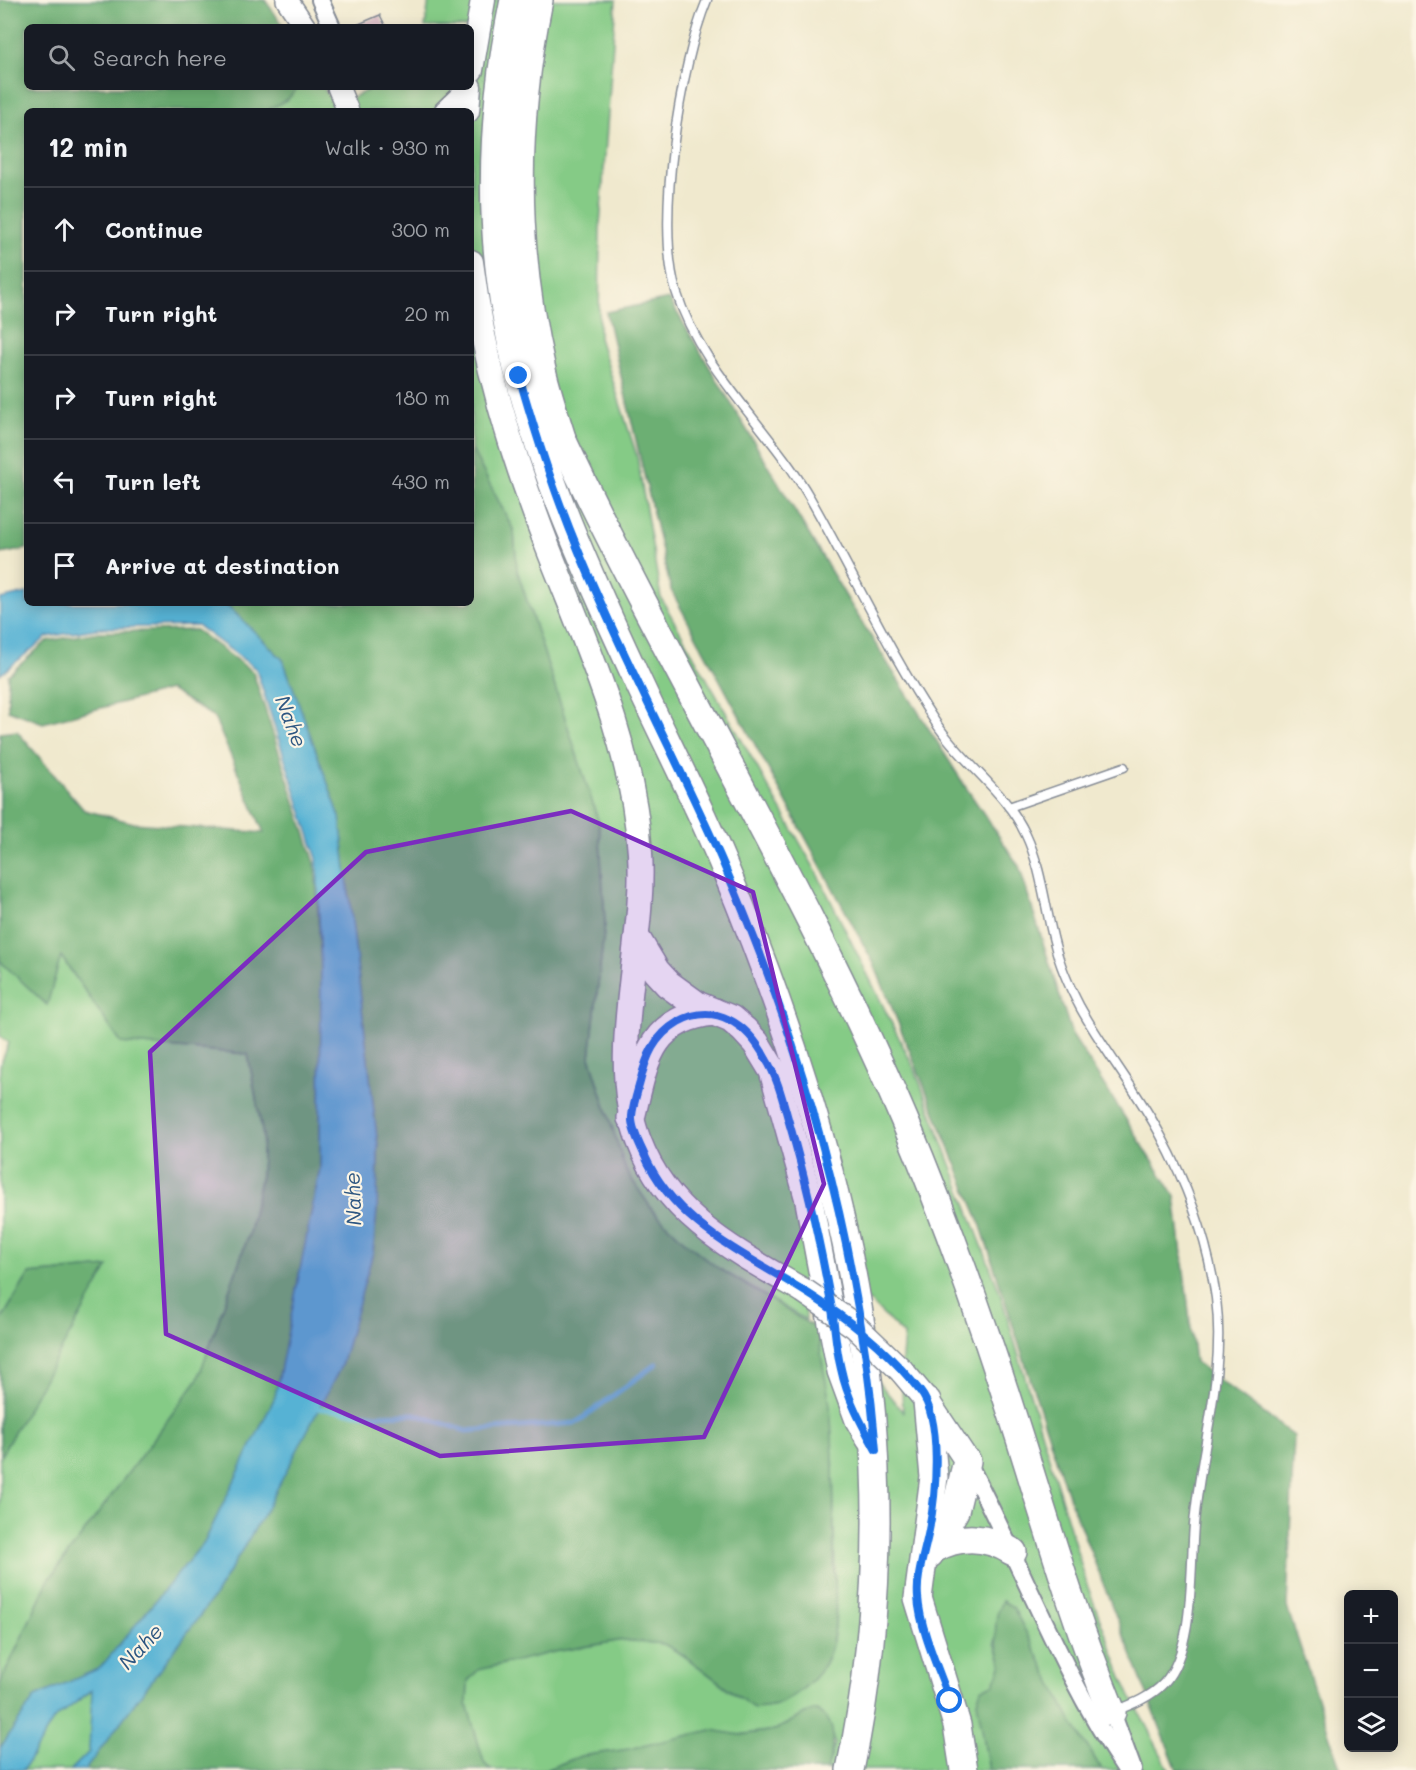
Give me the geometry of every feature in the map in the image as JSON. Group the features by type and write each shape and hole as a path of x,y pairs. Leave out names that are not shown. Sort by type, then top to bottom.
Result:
{"main road":[{"path":"474,57 483,0"},
{"path":"514,0 497,102 494,201 506,320 519,376 559,502 634,673 720,856 784,1017 805,1083 840,1212 862,1320 876,1450 877,1587 864,1709 850,1770"},
{"path":"539,0 523,94 519,205 531,316 542,370 634,673"},
{"path":"474,287 490,370 513,453 597,670 626,762 639,851 638,941 626,1056 626,1079 631,1118 647,1160 667,1193 684,1212 722,1243 804,1291 855,1326 902,1370 927,1401 967,1461 955,1511 928,1558 918,1588 919,1608 957,1725 964,1770"},
{"path":"562,439 615,551 828,953 902,1116 965,1274 1013,1417 1060,1574 1112,1712"},
{"path":"638,941 656,971 668,984 697,1005 731,1019 756,1043 773,1071 811,1207 841,1371 859,1420 876,1450"},
{"path":"631,1118 646,1058 658,1038 687,1017 714,1012"},
{"path":"927,1401 934,1451 928,1558"},
{"path":"928,1558 954,1540 974,1538 995,1542 1013,1552"}],"street":[{"path":"287,0 303,24"},
{"path":"320,0 331,24"},
{"path":"339,90 347,108"},
{"path":"448,108 468,90"},
{"path":"967,1461 1077,1688 1126,1770"},
{"path":"1112,1712 1134,1770"}],"lane":[{"path":"707,0 681,97 672,168 668,223 669,260 677,293 706,354 799,478 917,693 940,730 1009,807 1024,830 1032,850 1055,947 1066,977 1105,1048 1160,1133 1194,1207 1208,1253 1220,1341 1218,1373 1196,1503 1182,1647 1176,1664 1162,1685 1136,1702 1112,1712"},
{"path":"1009,807 1124,767"}],"highlighted area":[{"path":"571,811 753,892 824,1184 704,1437 440,1456 166,1334 150,1052 366,852"}],"green space":[{"path":"0,0 265,0 282,24 24,24 24,90 296,90 288,99 272,108 24,108 24,550 0,554"},
{"path":"429,0 616,0 600,225 599,338 637,456 661,598 816,871 915,1070 1000,1293 1087,1585 1124,1682 1169,1770 1102,1770 1073,1724 1013,1607 1002,1601 995,1643 1002,1664 994,1684 981,1689 984,1743 989,1770 827,1770 835,1743 813,1710 775,1730 581,1756 545,1770 491,1770 484,1763 467,1704 468,1681 478,1670 554,1652 623,1640 664,1644 683,1655 741,1699 776,1705 799,1691 818,1673 828,1657 834,1637 836,1614 832,1443 819,1330 881,1385 903,1412 901,1370 904,1335 870,1302 803,1258 806,1320 715,1266 683,1240 653,1211 626,1171 590,1057 605,923 599,823 517,570 514,531 474,454 474,108 272,108 288,99 296,90 325,90 336,106 368,90 474,90 474,24 425,24"},
{"path":"669,299 851,605 965,786 1019,866 1072,1035 1175,1196 1195,1362 1294,1436 1287,1607 1341,1770 1177,1770 1066,1490 979,1220 874,964 671,590 606,312"},
{"path":"474,454 514,531 517,570 599,823 605,923 590,1057 626,1171 653,1211 683,1240 715,1266 819,1330 830,1406 833,1446 836,1612 834,1635 828,1656 814,1679 800,1692 776,1705 754,1708 683,1655 664,1644 623,1640 554,1652 478,1670 468,1681 467,1704 484,1763 491,1770 85,1770 215,1595 266,1510 341,1366 373,1252 377,1209 378,1147 340,817 283,660 228,606 474,606"},
{"path":"196,630 253,672 315,863 321,968 320,1169 275,1397 205,1541 100,1668 35,1697 0,1748 0,1684 48,1581 198,1379 249,1234 261,1175 263,1136 248,1054 121,1043 61,956 47,1005 0,961 0,733 17,731 84,810 134,823 264,833 214,717 170,690 43,723 8,710 8,675 47,641 99,632"},
{"path":"60,955 121,1043 248,1054 263,1136 261,1175 249,1234 198,1379 48,1581 0,1684 0,1457 108,1267 29,1274 0,1322 0,1066 9,1043 0,1036 0,961 47,1004"},
{"path":"108,1267 0,1457 0,1322 29,1274"},
{"path":"1002,1601 1013,1607 1073,1724 1102,1770 989,1770 977,1701 981,1689 994,1684 1002,1664 996,1624"},
{"path":"93,1690 89,1752 71,1770 23,1770 54,1719"},
{"path":"813,1710 828,1720 833,1735 827,1770 545,1770 581,1756 629,1749 711,1730 741,1735 775,1730"}],"water":[{"name":"Nahe","path":"24,594 24,606 228,606 283,660 340,817 378,1147 377,1209 373,1252 341,1366 266,1510 215,1595 85,1770 71,1770 89,1752 92,1690 54,1719 23,1770 0,1770 0,1748 35,1697 100,1668 205,1541 275,1397 320,1169 321,968 317,859 256,669 198,626 102,628 47,637 0,675 0,599"}],"building":[{"path":"380,15 384,24 359,24"}],"waterway":[{"path":"315,1408 376,1415 415,1414 466,1431 576,1423 656,1364"}],"route":[{"path":"519,376 559,502 634,673 720,856 784,1017 820,1133 840,1212 862,1320 871,1390 876,1450 859,1420 841,1371 832,1311 821,1251 778,1086 765,1057 744,1030 731,1019 714,1012 700,1013 687,1017 667,1029 658,1038 646,1058 631,1118 638,1140 657,1178 684,1212 722,1243 825,1304 855,1326 880,1348 902,1370 927,1401 934,1451 933,1502 918,1581 918,1598 919,1608 950,1701"}]}
